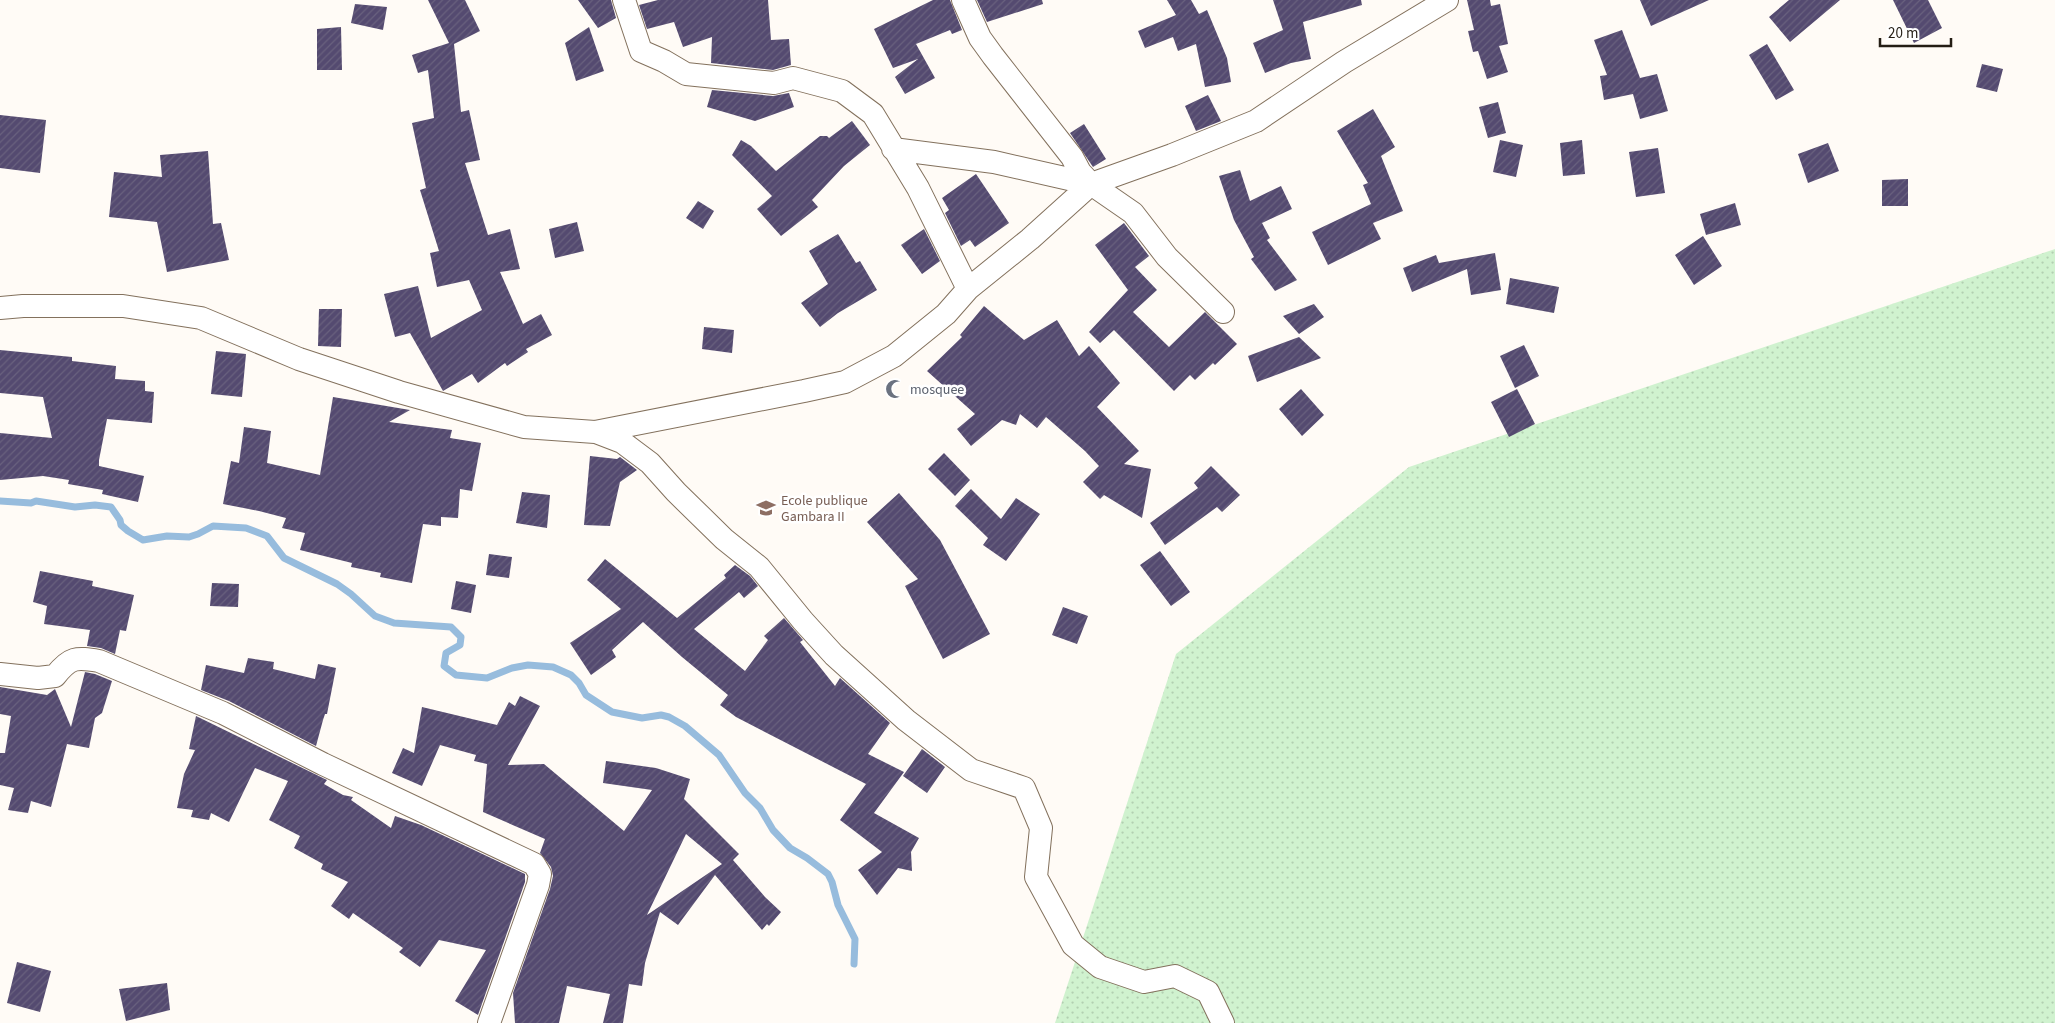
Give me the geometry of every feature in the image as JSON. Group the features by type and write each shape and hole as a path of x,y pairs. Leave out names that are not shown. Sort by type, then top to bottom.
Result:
{"street":[{"path":"624,0 641,51 664,61 686,74 774,83 793,78 842,91 873,114 918,188 968,289"},
{"path":"963,0 980,38 1072,157 1080,172 1091,184 1133,213 1166,257 1224,312"},
{"path":"595,432 845,382 894,356 946,314 968,289 1030,239 1091,184 1172,156 1256,121 1344,62 1447,0"},
{"path":"893,149 994,162 1091,184"},
{"path":"0,308 23,306 123,306 201,318 299,359 399,392 524,426 595,432 622,442 650,463 724,539 759,567 834,655 906,720 971,770 1024,788 1041,828 1036,877 1073,945 1100,967 1144,982 1175,976 1208,992 1223,1023"},
{"path":"0,674 38,678 55,676 65,664 79,658 99,661 223,713 323,764 534,864 540,874 538,885 489,1023"}],"green space":[{"path":"2055,249 2055,1023 1055,1023 1176,654 1409,467"}],"building":[{"path":"428,0 465,0 480,31 454,44 461,112 469,110 480,160 465,163 488,235 510,229 520,269 500,272 523,324 541,314 552,335 526,349 528,352 507,366 505,363 478,383 472,374 443,391 410,333 395,337 384,294 418,286 431,338 482,310 469,280 437,287 430,253 439,251 420,190 426,188 412,123 434,118 428,70 418,73 412,55 449,43"},
{"path":"578,0 611,0 616,18 598,28"},
{"path":"658,0 768,0 771,40 789,39 791,65 773,70 711,63 712,37 683,47 674,22 647,29 639,5"},
{"path":"933,0 950,0 962,30 952,34 950,30 916,44 935,78 905,94 895,77 918,59 893,68 874,29"},
{"path":"977,0 1042,0 1043,4 987,22"},
{"path":"1167,0 1191,0 1199,14 1207,10 1227,58 1231,82 1205,87 1196,44 1178,51 1173,37 1145,48 1138,31 1176,15"},
{"path":"1273,0 1361,0 1362,5 1303,22 1311,59 1291,63 1265,73 1253,43 1283,30"},
{"path":"1467,0 1490,0 1491,6 1500,4 1508,44 1499,46 1508,72 1487,79 1478,51 1473,52 1468,31 1474,30"},
{"path":"1640,0 1709,0 1651,26"},
{"path":"1789,0 1840,0 1790,42 1769,17"},
{"path":"1893,0 1928,0 1942,28 1914,43"},
{"path":"355,4 387,7 383,30 351,23"},
{"path":"341,27 342,70 317,70 317,29"},
{"path":"589,27 604,71 576,81 565,43"},
{"path":"1622,30 1640,78 1657,74 1668,111 1640,119 1633,94 1604,100 1600,76 1607,75 1594,40"},
{"path":"1767,44 1794,90 1776,100 1749,55"},
{"path":"1982,64 2003,69 1997,92 1976,87"},
{"path":"712,90 773,96 789,93 794,107 755,121 707,107"},
{"path":"1208,95 1221,121 1196,131 1185,106"},
{"path":"1498,102 1506,133 1488,138 1479,107"},
{"path":"1373,109 1395,147 1381,156 1403,211 1373,223 1381,239 1328,265 1312,232 1371,204 1363,185 1368,183 1337,131"},
{"path":"0,115 46,120 40,173 0,168"},
{"path":"852,121 870,145 844,166 812,200 818,207 781,236 757,209 772,196 732,155 741,140 751,146 776,171 820,136 827,136 829,138"},
{"path":"1084,124 1106,159 1093,167 1070,133"},
{"path":"1500,140 1523,145 1516,177 1493,172"},
{"path":"1582,140 1585,174 1563,176 1560,143"},
{"path":"1828,143 1839,171 1808,183 1798,154"},
{"path":"1658,148 1665,193 1636,197 1629,152"},
{"path":"208,151 213,224 221,223 229,260 167,272 157,222 109,217 114,172 162,177 160,155"},
{"path":"1240,170 1250,201 1281,186 1292,209 1262,223 1270,238 1267,240 1297,280 1275,291 1251,259 1254,257 1234,220 1219,176"},
{"path":"976,174 1009,223 975,247 970,240 961,246 945,213 949,210 942,198"},
{"path":"1908,179 1908,206 1882,206 1882,180"},
{"path":"698,201 714,211 703,229 686,218"},
{"path":"1735,203 1741,225 1706,235 1700,214"},
{"path":"577,222 584,251 555,258 549,229"},
{"path":"1124,223 1149,256 1135,267 1157,290 1133,312 1169,347 1205,312 1237,344 1215,365 1213,363 1195,380 1190,375 1174,391 1114,330 1100,343 1089,332 1128,290 1095,245"},
{"path":"924,229 940,261 922,274 901,245"},
{"path":"838,234 856,263 860,261 877,290 838,313 820,327 801,303 828,284 809,251"},
{"path":"1703,236 1722,266 1694,285 1675,255"},
{"path":"1495,253 1501,290 1471,295 1467,269 1412,292 1403,268 1436,255 1439,263"},
{"path":"1510,278 1559,287 1554,313 1506,304"},
{"path":"1314,304 1324,317 1299,334 1283,316"},
{"path":"984,306 1024,340 1057,320 1079,356 1089,346 1120,383 1097,407 1139,451 1124,464 1151,469 1142,518 1104,495 1100,499 1083,482 1099,466 1085,451 1046,417 1037,428 1020,414 1016,425 1002,420 971,446 957,429 975,414 927,371 962,337 960,335"},
{"path":"319,309 342,309 341,347 318,346"},
{"path":"704,327 734,330 732,353 702,349"},
{"path":"1299,337 1321,358 1257,382 1248,356"},
{"path":"1524,345 1539,376 1515,388 1500,356"},
{"path":"0,350 72,357 72,361 116,366 115,379 145,381 145,391 154,392 152,423 107,419 99,460 99,466 144,476 138,502 102,494 103,490 68,484 69,480 43,476 0,480 0,433 52,438 43,397 0,393"},
{"path":"216,351 246,354 242,397 211,394"},
{"path":"1301,389 1324,415 1302,436 1279,409"},
{"path":"1517,389 1535,424 1509,437 1491,402"},
{"path":"333,397 410,410 389,422 452,430 450,438 481,443 472,491 460,489 458,518 441,517 441,526 423,524 412,583 380,577 381,573 351,567 352,563 300,550 305,533 282,528 286,518 223,504 231,461 239,463 244,427 271,431 267,463 320,475"},
{"path":"944,453 970,480 955,496 928,469"},
{"path":"590,456 617,459 620,457 637,470 620,482 610,526 584,525"},
{"path":"1211,466 1240,495 1222,512 1217,507 1165,545 1150,523 1198,488 1194,483"},
{"path":"971,489 1001,519 1016,498 1040,514 1006,561 983,545 988,538 955,506"},
{"path":"522,492 550,495 547,528 516,523"},
{"path":"899,493 940,540 990,634 943,659 905,586 918,579 867,522"},
{"path":"1160,551 1190,592 1171,606 1140,565"},
{"path":"489,554 512,557 509,578 486,575"},
{"path":"605,559 677,618 726,578 724,575 735,565 750,576 758,586 744,598 739,592 694,629 745,671 768,640 764,636 784,618 803,640 800,642 835,686 840,678 890,723 868,754 904,772 874,813 919,838 911,852 912,871 898,868 877,895 858,870 882,852 840,820 866,784 736,717 720,705 728,695 643,622 612,650 616,657 591,675 570,643 621,609 587,580"},
{"path":"40,571 93,581 92,586 134,595 126,631 120,630 115,654 101,648 87,646 90,630 44,624 47,606 33,602"},
{"path":"456,581 476,585 471,613 451,609"},
{"path":"212,583 239,584 238,607 210,606"},
{"path":"1063,607 1088,616 1077,644 1052,635"},
{"path":"248,658 274,662 273,669 315,679 318,664 336,668 327,714 325,714 316,746 229,701 201,690 206,665 244,673"},
{"path":"85,672 112,681 102,713 95,718 89,748 67,744 51,807 31,801 28,813 8,810 14,788 0,785 0,753 5,753 11,716 0,714 0,687 47,695 55,689 71,727"},
{"path":"520,696 540,706 508,765 544,764 624,831 652,790 603,783 606,761 656,768 690,779 684,799 739,854 733,860 765,897 781,912 769,926 767,924 762,930 715,875 678,925 660,912 645,963 642,986 629,984 623,1023 603,1023 610,994 567,986 559,1023 515,1023 513,993 553,876 551,867 540,853 545,839 483,812 487,764 474,761 476,755 440,745 422,786 392,773 403,748 414,753 422,707 497,725 509,702 515,706","holes":["686,834 722,864 647,915"]},
{"path":"196,716 327,780 324,784 343,795 353,797 351,800 391,828 395,816 421,825 525,874 525,882 478,1015 455,1001 486,950 439,940 420,967 399,952 403,948 353,913 349,919 331,906 348,882 321,869 323,864 294,848 300,836 269,820 288,781 255,768 229,822 211,813 209,820 191,817 193,810 177,808 184,774 195,750 189,749"},
{"path":"922,749 945,767 927,793 903,776"},
{"path":"17,962 51,971 40,1012 7,1003"},
{"path":"167,983 170,1010 126,1021 119,989"}],"waterway":[{"path":"0,501 31,503 36,501 75,507 95,505 111,507 120,520 121,525 143,540 167,536 189,537 213,526 246,528 267,536 284,558 337,584 375,616 394,623 451,627 461,637 460,645 446,653 444,666 456,675 487,678 512,668 528,665 553,667 571,675 579,683 586,695 612,712 642,718 661,715 669,717 685,726 719,755 745,793 760,808 773,830 790,848 828,874 838,905 855,939 854,964"}],"place":[{"name":"mosquee","path":"895,389"},
{"name":"Ecole publique Gambara II","path":"766,508"}]}
